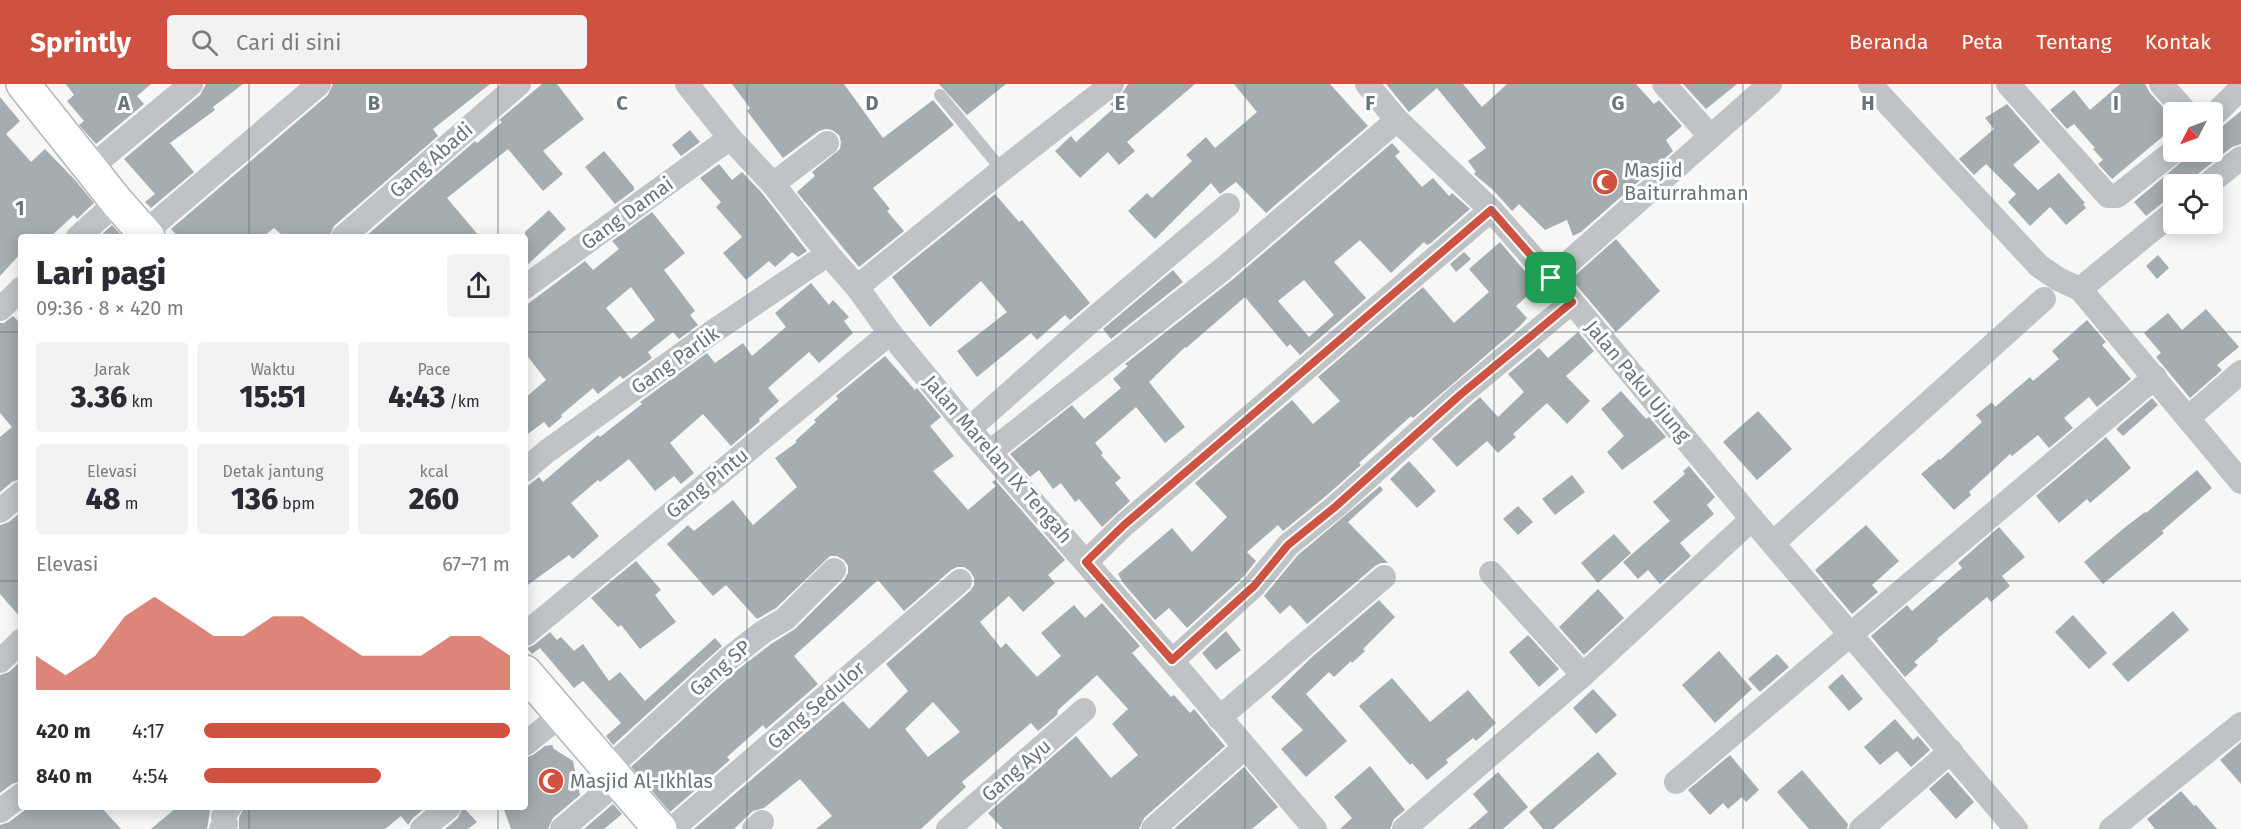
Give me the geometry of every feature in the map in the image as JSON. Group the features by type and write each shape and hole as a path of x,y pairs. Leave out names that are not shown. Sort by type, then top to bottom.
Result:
{"main road":[{"path":"23,84 145,234"},
{"path":"528,676 660,829"}],"street":[{"path":"90,168 191,84"},
{"path":"147,234 320,84"},
{"name":"Gang Abadi","path":"346,234 519,84"},
{"name":"Jalan Marelan IX Tengah","path":"687,84 730,138 772,184 828,254 858,287 890,333 969,429 1172,660 1244,748 1315,829"},
{"path":"858,287 1112,84"},
{"name":"Jalan Paku Ujung","path":"1367,84 1397,120 1491,210 1519,231 1551,278 1752,519 2016,829"},
{"path":"1664,84 1710,136"},
{"path":"1551,278 1663,169 1710,136 1770,84"},
{"path":"1870,84 2039,266 2058,279 2080,289 2241,482"},
{"path":"2008,84 2108,196 2117,196 2163,160"},
{"path":"2161,84 2177,102"},
{"path":"2223,106 2241,88"},
{"path":"990,452 1223,269 1397,120"},
{"name":"Gang Damai","path":"528,285 730,138"},
{"path":"772,184 827,143"},
{"path":"2221,174 2241,158"},
{"path":"81,234 117,202"},
{"path":"969,429 1091,321 1228,205"},
{"path":"1086,562 1124,525 1491,210"},
{"path":"2080,289 2163,221"},
{"name":"Gang Parlik","path":"528,467 686,351 828,254"},
{"path":"0,309 18,292"},
{"path":"1773,543 2044,299"},
{"path":"1172,660 1254,586 1288,545 1335,507 1460,395 1572,302"},
{"name":"Gang Pintu","path":"528,632 890,333"},
{"path":"2188,418 2241,372"},
{"path":"1676,782 2155,377"},
{"path":"0,511 18,495"},
{"path":"1404,829 1583,675 1752,519"},
{"name":"Gang SP","path":"562,829 727,660 763,632 785,619 834,570"},
{"path":"1491,573 1583,675"},
{"path":"1219,718 1384,577"},
{"name":"Gang Sedulor","path":"672,829 960,581"},
{"path":"0,661 18,644"},
{"name":"Gang Ayu","path":"948,829 1084,710"},
{"path":"528,742 561,715"},
{"path":"2111,829 2241,724"},
{"path":"1154,829 1244,748"},
{"path":"1861,829 1951,751"},
{"path":"0,811 18,797"},
{"path":"422,829 445,810"}],"lane":[{"path":"940,95 1002,170"}],"building":[{"path":"66,84 151,84 137,96 144,104 96,144 79,125 84,121 67,101 74,95"},
{"path":"206,84 243,84 213,107 215,110 170,143 194,172 151,208 145,202 155,194 124,159 200,95"},
{"path":"333,84 490,84 433,129 438,136 334,226 330,234 281,234 274,228 267,234 175,234 171,229 328,95"},
{"path":"542,84 557,84 584,119 543,151 563,174 543,191 508,149 447,198 477,234 368,234 475,141 477,143 502,122 499,120"},
{"path":"732,84 844,84 883,138 933,100 954,125 873,188 890,209 887,211 904,231 859,267 797,192 815,176 812,172 840,149 839,135 832,130 819,131 783,158 747,111 750,108"},
{"path":"939,84 1006,84 967,115"},
{"path":"1128,84 1195,84 1127,142 1135,151 1119,165 1108,152 1080,178 1055,151 1071,136 1076,142 1114,108 1110,104 1121,95"},
{"path":"1234,84 1330,84 1368,126 1266,213 1236,182 1220,194 1211,183 1155,239 1128,211 1147,193 1152,198 1192,161 1186,155 1206,137 1215,148 1257,112"},
{"path":"1386,84 1463,84 1482,107 1507,84 1636,84 1654,104 1659,100 1682,126 1666,140 1673,151 1581,232 1573,236 1567,220 1545,230 1519,204 1512,211 1474,174 1476,172 1468,161 1486,148 1437,88 1409,112"},
{"path":"1683,84 1737,84 1706,109"},
{"path":"2120,84 2145,84 2163,107 2163,136 2112,179 2098,164 2103,160 2093,149 2095,148 2074,124 2067,129 2050,110 2074,90 2090,110"},
{"path":"0,97 20,121 6,134 31,162 45,149 94,203 77,219 74,215 53,234 18,234 18,256 0,276"},
{"path":"2007,104 2040,142 2013,165 2038,190 2059,173 2085,203 2083,204 2086,208 2066,225 2050,207 2030,226 2008,202 2016,194 1986,164 1974,175 1959,159 1994,129 1985,118"},
{"path":"2241,111 2241,144 2223,154 2223,126"},
{"path":"690,130 700,142 681,156 672,145"},
{"path":"1392,143 1400,152 1395,156 1422,187 1433,178 1449,196 1452,193 1470,209 1431,243 1427,245 1424,242 1391,273 1360,240 1334,262 1366,298 1300,355 1290,344 1287,347 1245,297 1185,347 1149,382 1185,427 1165,443 1136,407 1095,443 1103,453 1101,455 1121,478 1115,483 1130,501 1102,527 1079,499 1075,502 1061,483 1053,489 1039,470 1030,477 1010,454 1072,405 1084,419 1121,388 1113,379 1128,366 1125,364 1232,280","holes":["1304,280 1334,315 1309,337 1278,301"]},
{"path":"604,151 634,187 634,190 615,204 585,167"},
{"path":"2181,162 2213,162 2198,174 2167,174"},
{"path":"719,164 732,180 742,172 762,193 807,251 798,257 792,252 775,267 769,261 746,280 723,253 742,237 716,207 721,202 700,178"},
{"path":"2163,177 2163,203 2146,216 2134,202"},
{"path":"995,194 1019,222 1022,220 1090,303 1070,320 1065,315 1037,340 1031,333 977,377 957,351 1007,312 981,281 930,327 892,277"},
{"path":"549,210 566,229 528,264 528,234 525,232"},
{"path":"652,212 685,253 664,270 695,311 690,315 698,325 679,339 673,332 648,352 652,358 623,379 620,376 598,394 593,388 549,428 544,422 528,434 528,395 546,380 528,357 528,304 585,261 593,270 619,249 612,241","holes":["631,287 655,320 631,339 606,308"]},
{"path":"112,225 120,234 102,234"},
{"path":"1616,239 1660,291 1616,332 1571,279"},
{"path":"1500,242 1538,287 1516,306 1527,318 1520,326 1413,418 1411,416 1326,496 1283,531 1278,525 1247,552 1256,561 1244,576 1187,628 1169,608 1155,620 1118,574 1172,528 1192,552 1227,517 1195,483 1292,400 1313,424 1340,401 1318,377 1423,287 1454,323 1489,292 1469,269"},
{"path":"1464,252 1471,259 1456,272 1450,264"},
{"path":"2158,255 2169,268 2157,279 2146,266"},
{"path":"1173,270 1183,282 1111,339 1103,329"},
{"path":"811,283 829,305 833,300 849,317 844,321 853,333 819,363 809,352 768,388 779,401 731,446 703,414 670,443 694,473 681,484 674,476 655,491 629,459 600,482 598,480 571,503 599,536 573,559 569,555 528,585 528,486 539,477 543,482 598,435 600,437 642,404 640,402 707,353 715,363 743,343 752,356 786,327 775,313"},
{"path":"2206,309 2239,347 2217,365 2222,370 2190,398 2156,357 2161,353 2144,333 2168,313 2182,330"},
{"path":"13,316 18,321 18,480 0,492 0,437 12,427 0,413 0,323 4,323"},
{"path":"2087,320 2106,342 2102,345 2131,379 2097,407 2089,397 2064,418 2073,428 2049,448 2038,435 2012,456 2010,454 1969,492 1971,495 1954,510 1921,474 1982,422 1976,415 1992,402 1995,407 2030,377 2033,381 2059,359 2052,351"},
{"path":"1578,332 1594,351 1566,376 1590,401 1567,424 1547,403 1513,434 1516,437 1498,453 1487,441 1457,467 1432,439 1480,397 1498,417 1524,392 1508,374 1539,348 1548,358"},
{"path":"885,356 915,390 917,388 941,417 930,426 954,456 933,471 968,510 996,486 992,482 995,480 1065,560 1048,575 1055,583 1023,612 1009,596 980,622 1001,648 1006,643 1037,677 1061,656 1041,633 1074,605 1085,618 1102,603 1140,646 1132,653 1171,697 1174,695 1190,713 1194,709 1225,746 1144,818 1139,829 1003,829 988,813 1076,736 1111,778 1138,755 1112,724 1128,709 1097,675 1038,731 1031,723 962,782 966,787 921,829 816,829 832,816 800,779 764,808 753,811 734,829 694,829 843,701 869,729 908,691 886,664 970,591 974,585 974,578 964,567 951,570 904,611 878,580 794,656 818,684 766,729 763,725 727,757 730,760 670,812 631,767 736,671 795,629 844,580 848,573 848,566 844,560 837,556 830,556 776,608 757,619 726,585 713,596 667,544 688,525 694,531 733,500 753,525 797,487 775,458 797,442 795,441 816,422 814,420 838,399 836,396","holes":["933,702 960,732 928,757 905,729"]},
{"path":"1621,391 1646,419 1649,417 1666,437 1622,470 1607,452 1624,436 1601,409"},
{"path":"2152,398 2158,405 2123,436 2116,429"},
{"path":"1758,411 1792,449 1757,480 1723,442"},
{"path":"2106,437 2131,468 2090,503 2087,499 2059,523 2036,496"},
{"path":"1409,461 1436,491 1417,508 1390,479"},
{"path":"1689,466 1715,497 1707,505 1714,514 1680,543 1691,556 1660,584 1648,570 1638,579 1623,562 1670,521 1653,502 1685,474 1683,471"},
{"path":"2197,470 2212,488 2162,531 2164,533 2103,584 2084,562"},
{"path":"1572,475 1585,492 1555,515 1542,499"},
{"path":"1380,486 1383,490 1348,522 1388,563 1375,566 1307,624 1290,605 1280,614 1264,596 1298,555"},
{"path":"1518,506 1533,522 1518,535 1503,519"},
{"path":"18,514 18,615 0,594 0,525 9,522"},
{"path":"1866,525 1899,561 1872,585 1878,592 1852,614 1815,570"},
{"path":"1999,527 2025,557 2002,576 2010,586 1991,602 1987,597 1937,639 1938,641 1914,662 1918,665 1905,677 1871,636 1907,605 1912,611 1962,568 1958,563"},
{"path":"1614,534 1631,553 1598,583 1581,563"},
{"path":"636,561 661,590 655,595 676,622 640,649 621,625 618,627 591,598"},
{"path":"1598,589 1624,618 1584,655 1559,627"},
{"path":"1379,600 1395,617 1352,663 1351,661 1334,677 1329,672 1306,694 1347,741 1306,777 1281,749 1303,730 1271,697 1312,657"},
{"path":"2173,611 2189,630 2128,682 2112,664"},
{"path":"2073,615 2107,653 2089,669 2055,632"},
{"path":"1226,631 1241,650 1216,670 1202,653"},
{"path":"550,632 557,640 561,637 574,651 583,644 609,681 620,672 645,701 715,638 722,646 613,745 606,736 621,723 583,681 574,688 540,648 532,654 528,648"},
{"path":"1528,635 1559,669 1539,687 1509,652"},
{"path":"1719,651 1752,689 1715,723 1682,685"},
{"path":"1777,654 1789,667 1760,692 1748,679"},
{"path":"18,664 18,782 0,793 0,675 9,672"},
{"path":"1842,674 1863,699 1849,711 1828,687"},
{"path":"1392,678 1430,722 1468,690 1496,723 1476,741 1473,738 1446,760 1448,763 1427,780 1412,763 1410,765 1359,706"},
{"path":"1593,689 1617,715 1596,734 1573,708"},
{"path":"1895,719 1913,740 1918,736 1930,750 1911,767 1897,751 1880,765 1864,747"},
{"path":"2241,742 2241,784 2220,760"},
{"name":"Masjid Al-Ikhlas","path":"552,745 554,749 573,761 580,795 553,818 548,829 511,829 504,810 528,810 528,757 545,746"},
{"path":"1598,752 1617,774 1553,829 1543,829 1529,812"},
{"path":"1730,755 1759,790 1746,802 1742,797 1728,809 1723,803 1710,815 1688,790"},
{"path":"1370,766 1405,810 1394,819 1390,829 1340,829 1352,818 1334,797"},
{"path":"1244,767 1278,807 1252,829 1174,829"},
{"path":"1802,770 1848,824 1847,829 1809,829 1777,792"},
{"path":"1498,772 1528,807 1503,829 1468,829 1488,812 1473,794"},
{"path":"1948,772 1974,802 1956,819 1929,789"},
{"path":"2181,791 2217,829 2155,829 2147,819"},
{"path":"613,804 622,814 604,829 584,829"},
{"path":"25,810 104,810 121,829 0,829 0,825 9,822"},
{"path":"173,810 210,811 207,829 151,829"},
{"path":"243,810 422,810 408,825 401,816 385,829 239,829 239,818"},
{"path":"462,810 466,810 477,822 468,829 445,829 458,818"}],"place":[{"name":"Masjid Baiturrahman","path":"1605,182"},
{"name":"Masjid Al-Ikhlas","path":"551,781"}],"route":[{"path":"1491,210 1551,278 1572,302 1460,395 1335,507 1288,545 1254,586 1172,660 1086,562 1124,525 1491,210"}]}
